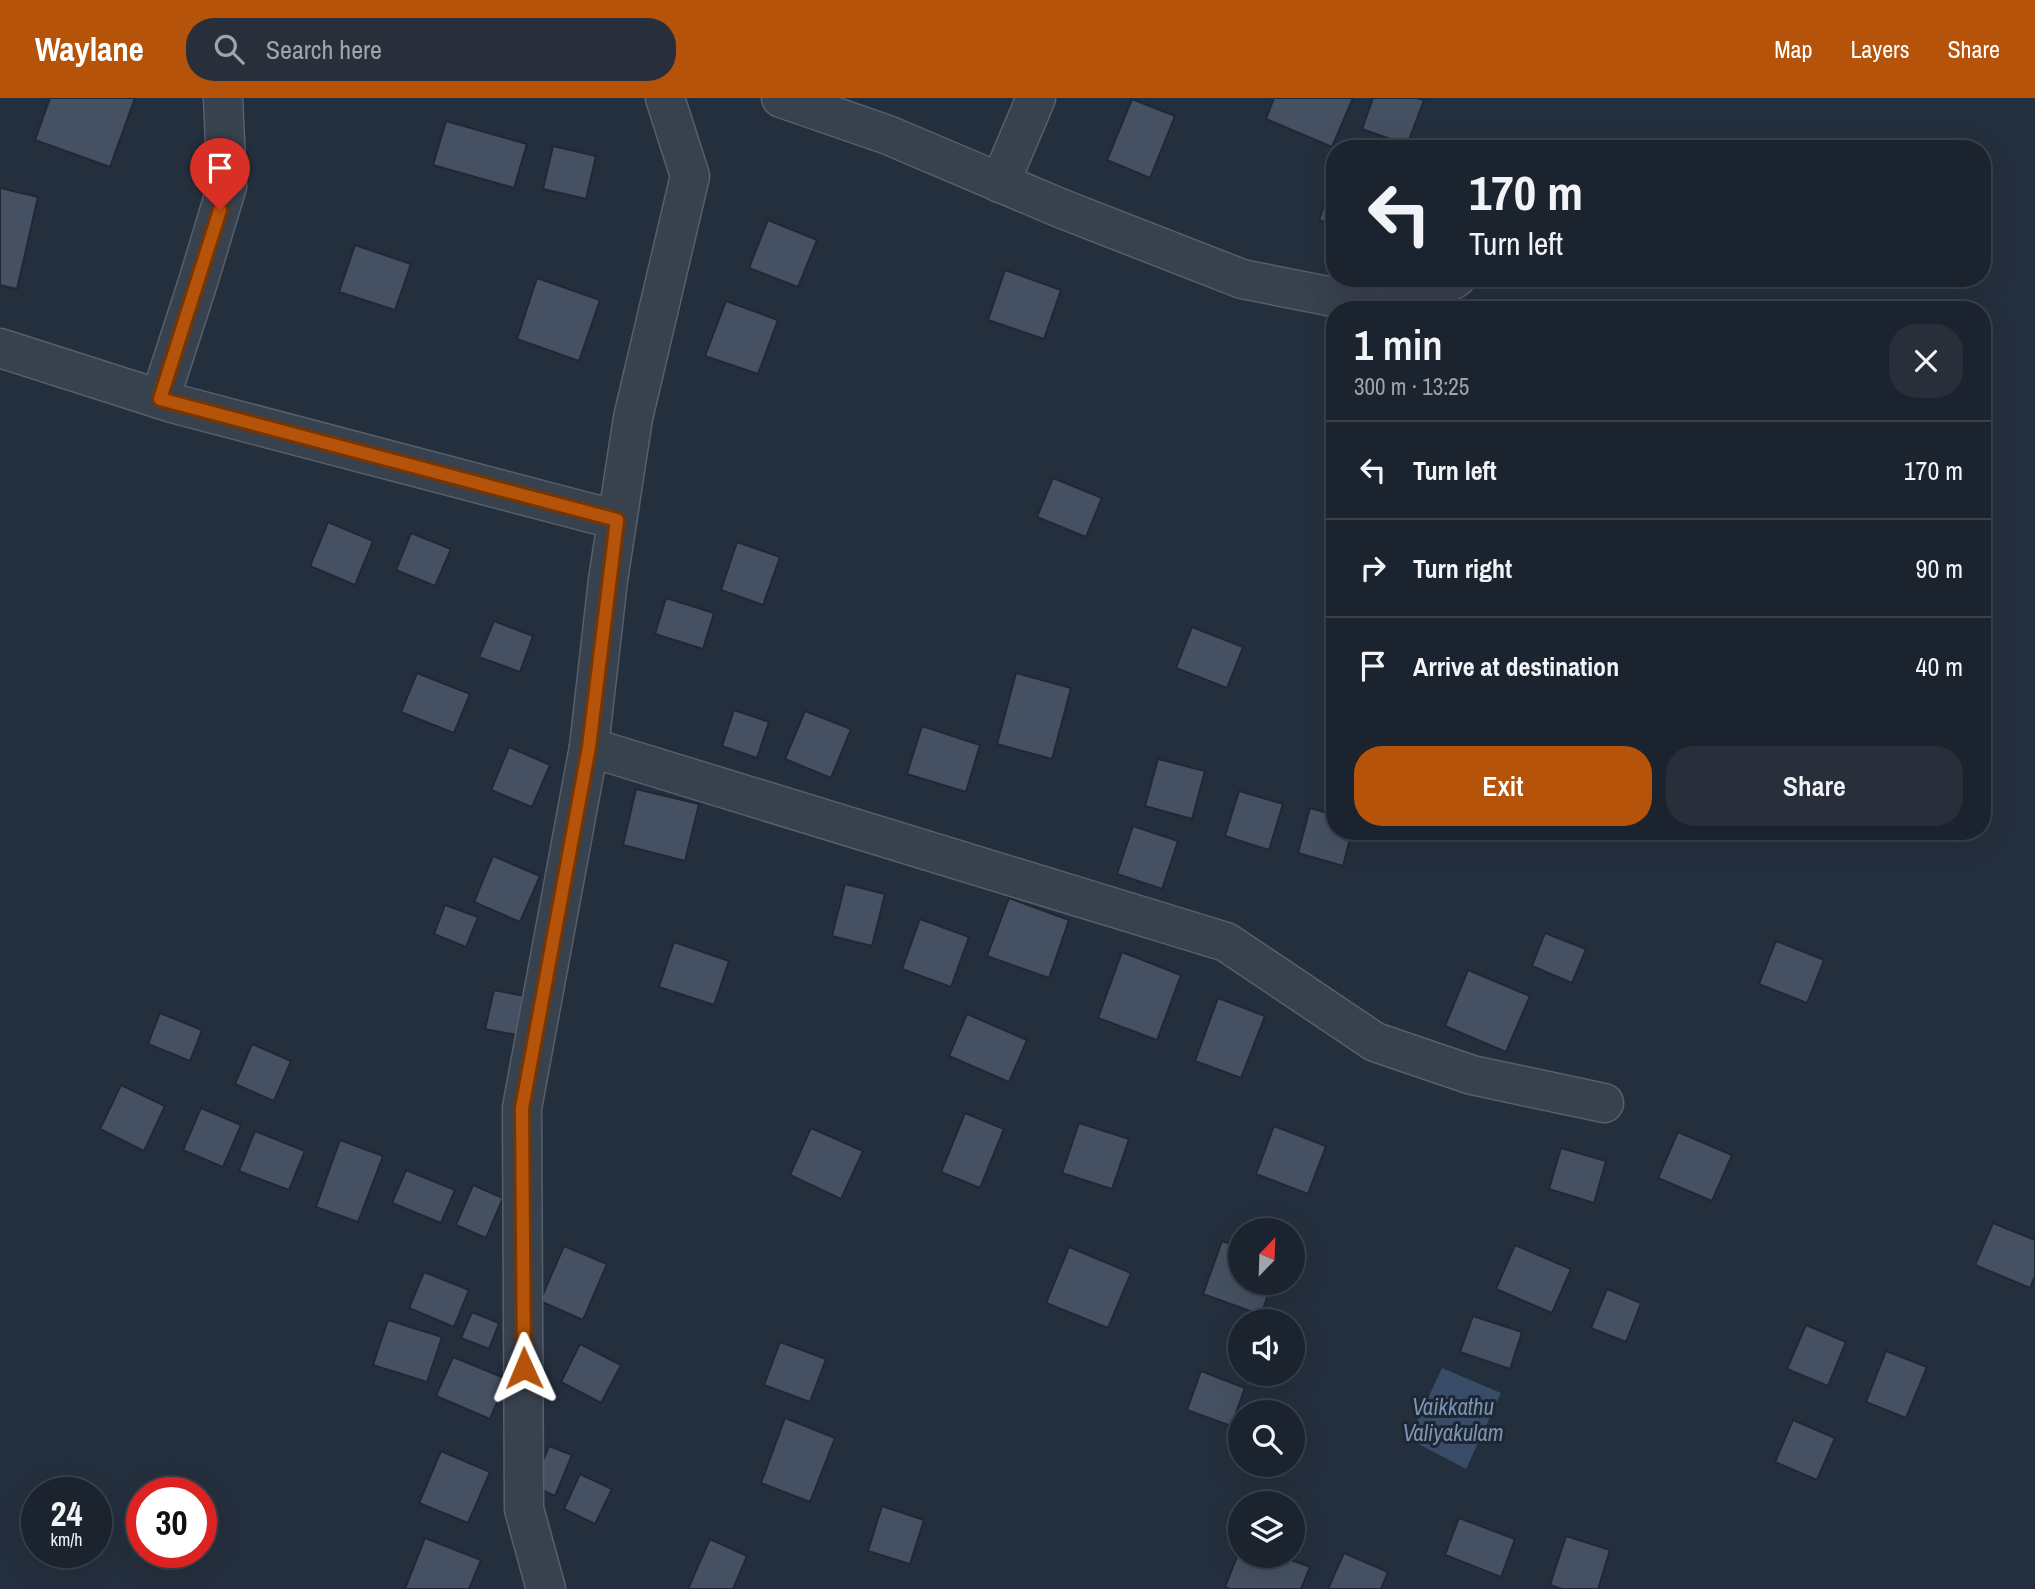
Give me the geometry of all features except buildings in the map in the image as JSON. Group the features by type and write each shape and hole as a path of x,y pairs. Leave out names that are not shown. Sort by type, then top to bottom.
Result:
{"street":[{"path":"160,399 227,186 223,98"},
{"path":"546,1589 524,1509 522,1108 589,747 617,520 633,418 690,176 665,98"},
{"path":"780,98 888,135 1000,183 1242,279 1346,301"},
{"path":"1000,183 1036,98"},
{"path":"1414,301 1441,287"},
{"path":"0,348 160,399 617,520"},
{"path":"589,747 1226,942 1375,1042 1472,1075 1604,1103"}],"water":[{"name":"Vaikkathu Valiyakulam","path":"1442,1368 1501,1393 1466,1469 1409,1439"}],"route":[{"path":"220,210 160,399 617,520 589,747 522,1108 524,1368"}]}
